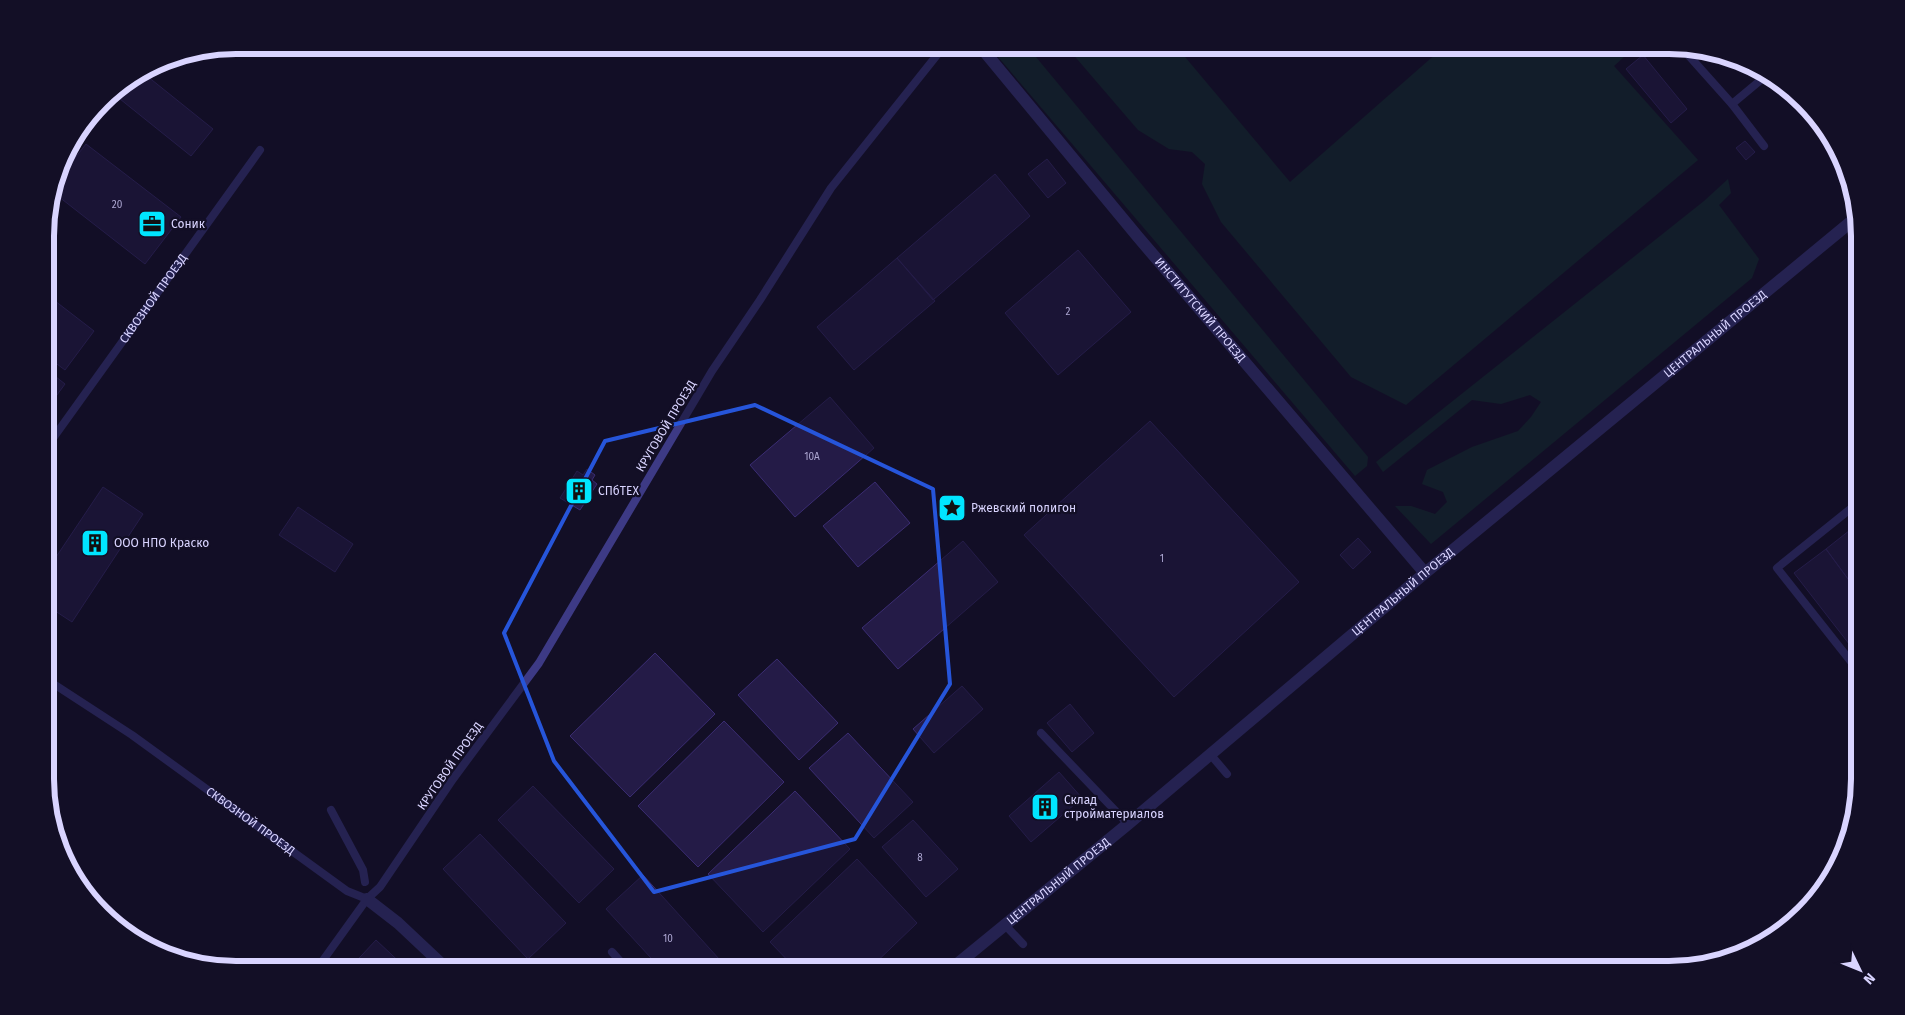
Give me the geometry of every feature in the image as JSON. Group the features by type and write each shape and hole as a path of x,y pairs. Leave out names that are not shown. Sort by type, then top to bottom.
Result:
{"street":[{"name":"ИНСТИТУТСКИЙ ПРОЕЗД","path":"986,54 1081,175 1135,240 1425,573"},
{"name":"ЦЕНТРАЛЬНЫЙ ПРОЕЗД","path":"961,961 1128,824 1425,573 1851,222"},
{"name":"СКВОЗНОЙ ПРОЕЗД","path":"367,899 398,923 438,961"}],"lane":[{"name":"КРУГОВОЙ ПРОЕЗД","path":"322,961 367,899 380,886 454,779 539,663 712,371 760,300 831,188 938,54"},
{"path":"1688,55 1732,104 1764,146"},
{"path":"1732,104 1762,79"},
{"name":"СКВОЗНОЙ ПРОЕЗД","path":"54,437 260,150"},
{"path":"1851,508 1777,568 1851,662"},
{"name":"СКВОЗНОЙ ПРОЕЗД","path":"54,684 132,735 347,891 367,899"},
{"path":"1041,733 1128,824"},
{"path":"1210,754 1227,774"},
{"path":"332,810 363,870 365,882"},
{"path":"1005,925 1023,944"},
{"path":"612,952 620,961"}],"highlighted area":[{"path":"755,405 933,489 950,684 855,839 654,892 554,761 504,633 605,441"}],"green space":[{"path":"996,54 1033,54 1368,457 1367,466 1355,476"},
{"path":"1073,54 1183,54 1290,182 1436,54 1627,54 1614,66 1698,160 1406,405 1351,377 1221,222 1202,184 1205,164 1192,152 1169,149 1138,130"},
{"path":"1728,179 1731,193 1719,205 1759,259 1752,278 1431,544 1395,506 1411,506 1435,514 1447,502 1443,492 1422,484 1427,470 1472,447 1518,431 1541,402 1530,395 1501,404 1472,400 1383,472 1376,462 1704,201"}],"building":[{"path":"1643,55 1687,109 1671,123 1626,69"},
{"path":"147,76 213,129 191,156 120,99 129,88"},
{"path":"1745,141 1755,152 1746,160 1736,148"},
{"path":"86,144 181,217 145,264 58,196 67,168"},
{"path":"1047,159 1066,183 1048,198 1028,174"},
{"path":"995,174 1030,216 933,300 897,258"},
{"path":"1078,250 1131,312 1058,375 1005,313"},
{"path":"897,258 935,301 854,370 817,327"},
{"path":"54,300 94,331 65,370 54,362"},
{"path":"54,375 65,384 54,399"},
{"path":"830,397 874,448 795,517 750,465"},
{"path":"1150,421 1299,582 1174,697 1024,535"},
{"name":"СПбТЕХ","path":"587,469 595,475 592,480 597,484 580,510 560,498 577,471 583,475"},
{"path":"875,482 910,523 858,567 823,526"},
{"name":"ООО НПО Краско","path":"103,487 143,514 72,622 54,610 54,560"},
{"path":"298,507 353,544 335,572 279,535"},
{"path":"1851,529 1851,583 1826,549"},
{"path":"1358,538 1371,552 1353,569 1340,555"},
{"path":"963,541 998,582 898,669 862,628"},
{"path":"1826,549 1851,583 1851,646 1794,573"},
{"path":"655,653 715,714 630,797 570,736"},
{"path":"777,659 838,723 799,760 738,695"},
{"path":"962,686 983,709 934,753 913,729"},
{"path":"1070,704 1094,733 1072,752 1047,723"},
{"path":"724,721 784,782 698,867 638,806"},
{"path":"848,733 913,802 874,838 809,768"},
{"name":"Склад стройматериалов","path":"1059,772 1082,798 1031,842 1009,816"},
{"path":"533,786 614,869 579,903 498,820"},
{"path":"795,791 850,849 763,932 708,874"},
{"path":"913,820 958,869 926,897 882,847"},
{"path":"480,834 566,923 528,959 443,869"},
{"path":"857,859 917,923 877,961 788,961 770,942"},
{"path":"643,875 721,961 654,961 606,909"},
{"path":"376,940 398,961 356,961"}],"place":[{"name":"Соник","path":"152,224"},
{"name":"СПбТЕХ","path":"579,491"},
{"name":"Ржевский полигон","path":"952,508"},
{"name":"ООО НПО Краско","path":"95,543"},
{"name":"Склад стройматериалов","path":"1045,807"}]}
